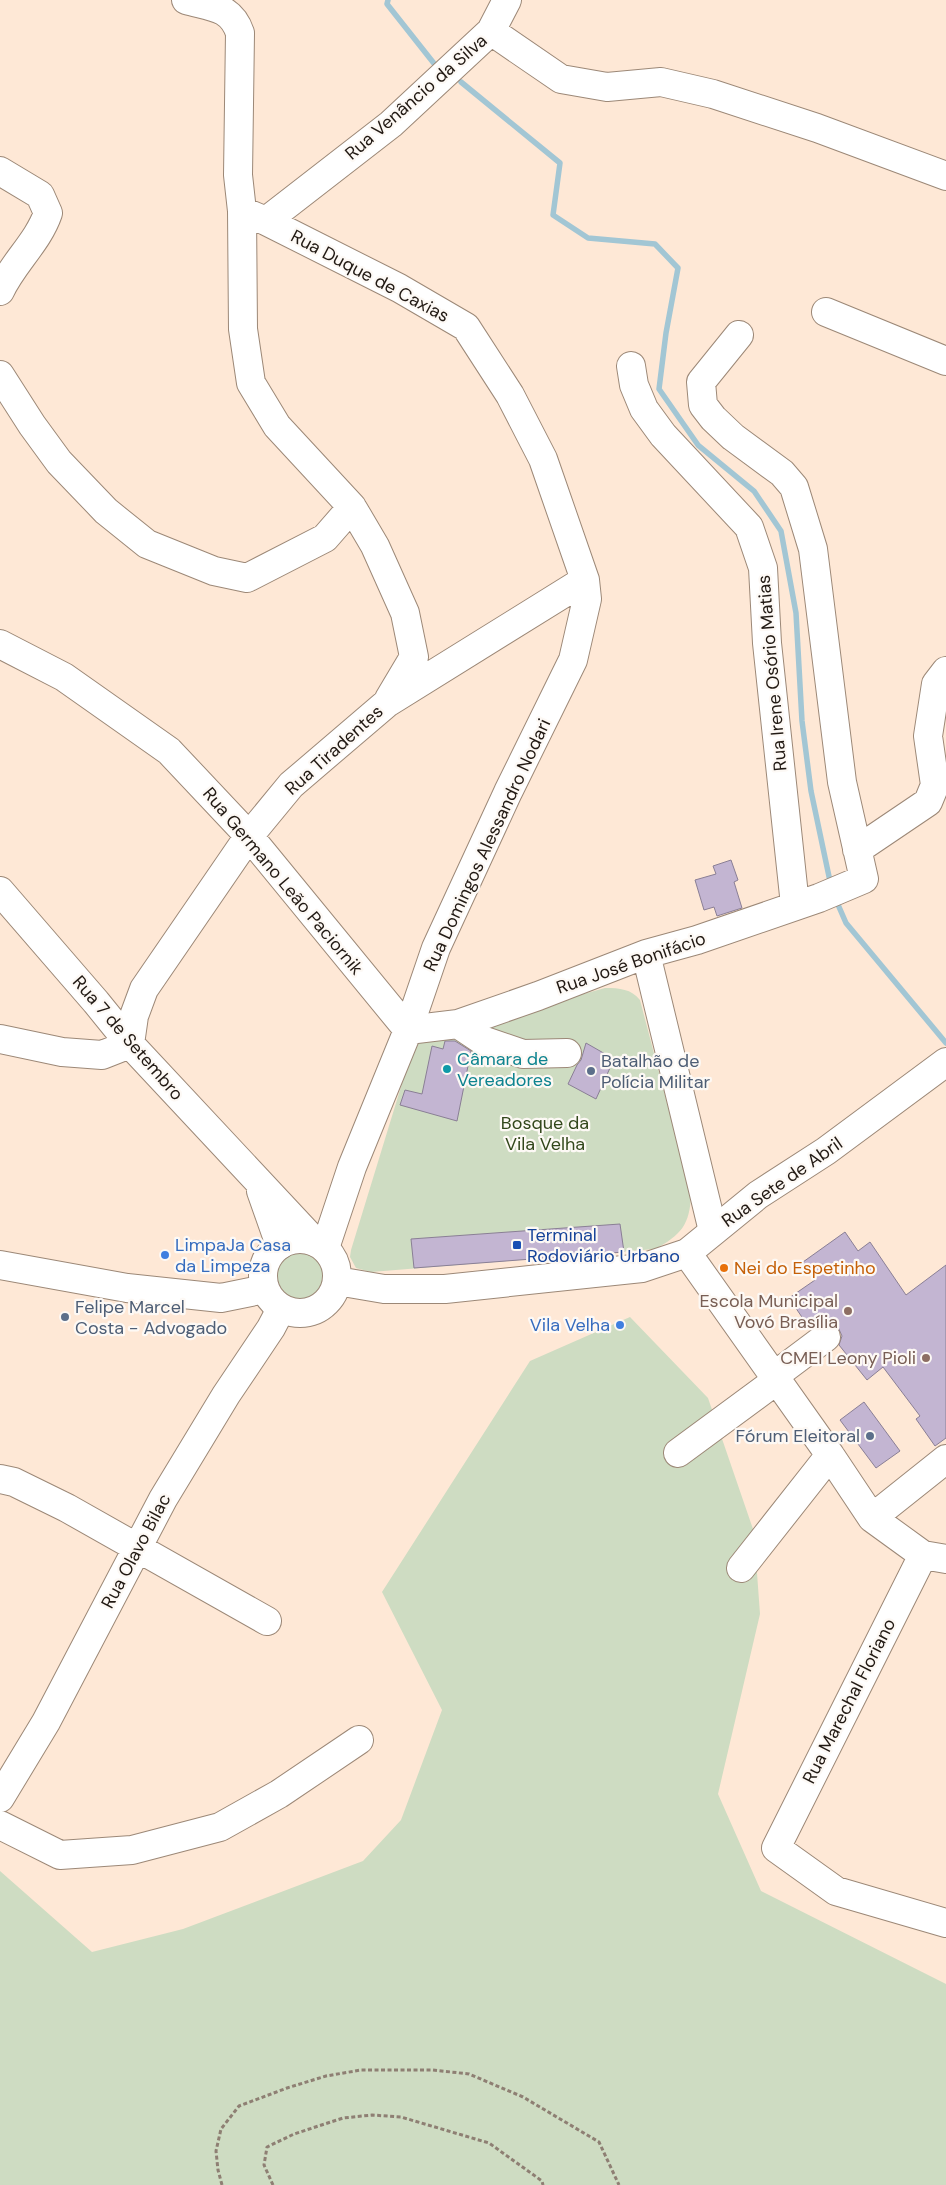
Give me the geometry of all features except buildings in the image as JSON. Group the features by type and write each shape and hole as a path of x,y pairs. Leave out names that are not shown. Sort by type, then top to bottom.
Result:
{"street":[{"path":"186,0 224,10 236,21 240,33 238,175 254,216 243,329 251,383 277,426 352,508 375,546 405,613 414,657 387,703"},
{"path":"504,10 561,79 607,87 661,82 713,94 817,128 946,176"},
{"name":"Rua Venâncio da Silva","path":"254,216 391,124 504,10"},
{"path":"0,171 40,195 48,212 44,226 5,280 0,291"},
{"name":"Rua Duque de Caxias","path":"254,216 399,288 466,327 510,395 543,459 585,580"},
{"path":"826,312 946,360"},
{"path":"739,335 701,382 703,404 713,418 732,437 782,473 794,487 813,549 842,782 857,850 928,802 935,785 928,736 936,684 946,671"},
{"name":"Rua Irene Osório Matias","path":"631,366 634,386 644,409 663,435 749,527 763,568 767,643 807,902"},
{"path":"2,382 59,462 106,511 147,544 214,571 247,578 325,538 352,508"},
{"name":"Rua Tiradentes","path":"130,1044 134,1016 144,989 249,836 291,785 387,703 585,580"},
{"name":"Rua Domingos Alessandro Nodari","path":"320,1245 408,1030 436,948 508,792 574,660 587,599 585,580"},
{"name":"Rua Germano Leão Paciornik","path":"0,644 64,677 169,751 249,836 408,1030"},
{"name":"Rua José Bonifácio","path":"408,1030 458,1024 538,996 646,954 696,940 851,885 864,879 857,850"},
{"name":"Rua 7 de Setembro","path":"0,891 130,1044 258,1183 320,1245"},
{"path":"646,954 713,1231"},
{"path":"458,1024 482,1040 522,1054 567,1053"},
{"path":"0,1039 62,1052 102,1055 130,1044"},
{"name":"Rua Sete de Abril","path":"337,1281 384,1289 445,1289 642,1268 687,1253 758,1195 826,1152 946,1062"},
{"name":"Rua 7 de Setembro","path":"258,1183 280,1245"},
{"path":"303,1239 320,1245 332,1258 337,1269 337,1281 334,1292 327,1302 317,1310 305,1314 293,1313 273,1299 263,1277 265,1264 270,1253 280,1245 291,1240 303,1239"},
{"path":"687,1253 830,1455 872,1518 935,1557"},
{"path":"0,1265 127,1288 221,1298 273,1299"},
{"name":"Rua Olavo Bilac","path":"0,1798 46,1722 163,1499 211,1419 271,1328 273,1299"},
{"path":"678,1453 826,1337"},
{"path":"741,1568 830,1455"},
{"path":"872,1518 946,1459"},
{"path":"0,1479 14,1482 67,1508 267,1621"},
{"name":"Rua Marechal Floriano","path":"935,1557 776,1848 836,1891 946,1923"},
{"path":"0,1825 60,1855 132,1850 220,1828 279,1794 359,1740"}],"path":[{"path":"222,2185 216,2151 221,2129 239,2106 326,2076 361,2070 433,2070 469,2074 523,2097 599,2142 619,2185"},
{"path":"273,2185 264,2165 267,2148 294,2134 343,2118 372,2115 402,2117 489,2143 542,2181 543,2185"}],"green space":[{"name":"Bosque da Vila Velha","path":"605,988 625,990 633,993 640,1000 691,1194 689,1214 678,1234 655,1249 371,1272 356,1268 350,1257 351,1250 415,1041"},
{"path":"300,1252 318,1259 325,1277 318,1295 300,1302 282,1295 275,1277 282,1259"},
{"path":"630,1317 708,1398 754,1532 760,1614 718,1794 761,1891 946,1984 946,2185 0,2185 0,1871 92,1952 183,1929 363,1861 401,1820 442,1710 382,1592 530,1361"}],"waterway":[{"path":"388,0 387,4 436,66"},
{"path":"461,82 560,163 553,215 588,238 655,244 678,268 666,333 659,389 698,445 754,491 781,531 796,613 802,721 811,791 831,886"},
{"path":"836,900 846,923 946,1043"}],"place":[{"name":"Câmara de Vereadores","path":"447,1069"},
{"name":"Batalhão de Polícia Militar","path":"591,1071"},
{"name":"Terminal Rodoviário Urbano","path":"517,1245"},
{"name":"LimpaJa Casa da Limpeza","path":"165,1255"},
{"name":"Nei do Espetinho","path":"724,1268"},
{"name":"Escola Municipal Vovó Brasília","path":"848,1311"},
{"name":"Felipe Marcel Costa - Advogado","path":"65,1317"},
{"name":"Vila Velha","path":"620,1325"},
{"name":"CMEI Leony Pioli","path":"926,1358"},
{"name":"Fórum Eleitoral","path":"870,1436"}]}
